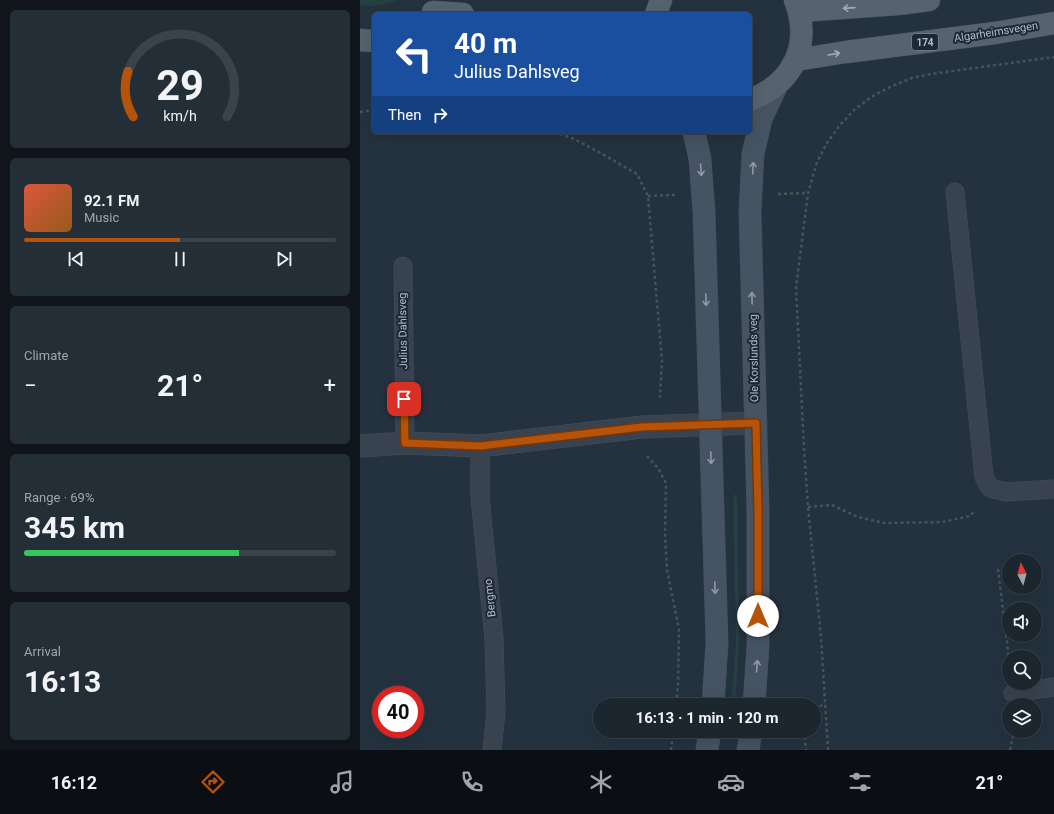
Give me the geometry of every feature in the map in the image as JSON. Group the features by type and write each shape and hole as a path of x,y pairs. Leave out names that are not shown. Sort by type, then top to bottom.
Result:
{"main road":[{"path":"657,12 661,0"},
{"path":"752,99 762,96 776,87 787,75 796,60 801,44 802,29 797,6 898,4 929,0"},
{"path":"435,9 452,12"},
{"name":"Algarheimsvegen","path":"796,60 846,52 995,33 1054,22"},
{"path":"360,40 372,41"}],"street":[{"name":"Ole Korslunds veg","path":"754,698 758,646 758,510 750,211 753,154 761,119 776,87"},
{"path":"694,134 700,159 704,212 717,643 713,698"},
{"path":"360,446 405,443 480,446 642,427 756,423"},
{"path":"707,750 709,738"},
{"path":"748,750 750,738"}],"lane":[{"path":"955,192 984,477 990,488 1006,492 1054,489"},
{"name":"Julius Dahlsveg","path":"403,266 405,443"},
{"name":"Bergmo","path":"480,446 480,497 494,639 496,712 492,750"},
{"path":"1013,693 1054,687"}],"path":[{"path":"828,750 821,637 808,507 796,288 808,193 817,162 827,143 840,125 855,109 873,96 892,86 912,78 931,74 1054,57"},
{"path":"360,112 372,110"},
{"path":"560,134 572,138 637,174 648,196 662,361 660,396 645,413 642,427 646,454 658,468 666,483 665,533 667,570 679,628 677,698"},
{"path":"778,194 808,193"},
{"path":"648,196 681,195"},
{"path":"808,507 832,505 858,517 884,523 942,522 970,516 980,505 990,488"},
{"path":"998,568 1008,650"},
{"path":"821,706 826,704"},
{"path":"671,750 672,738"},
{"path":"805,738 806,750"},
{"path":"1010,750 1013,738"}],"green space":[{"path":"360,0 397,0 369,6 360,5"},
{"path":"736,494 737,496 739,644 735,698 732,698 736,645 734,495"}],"route":[{"path":"404,399 405,443 480,446 642,427 756,423 758,616"}]}
